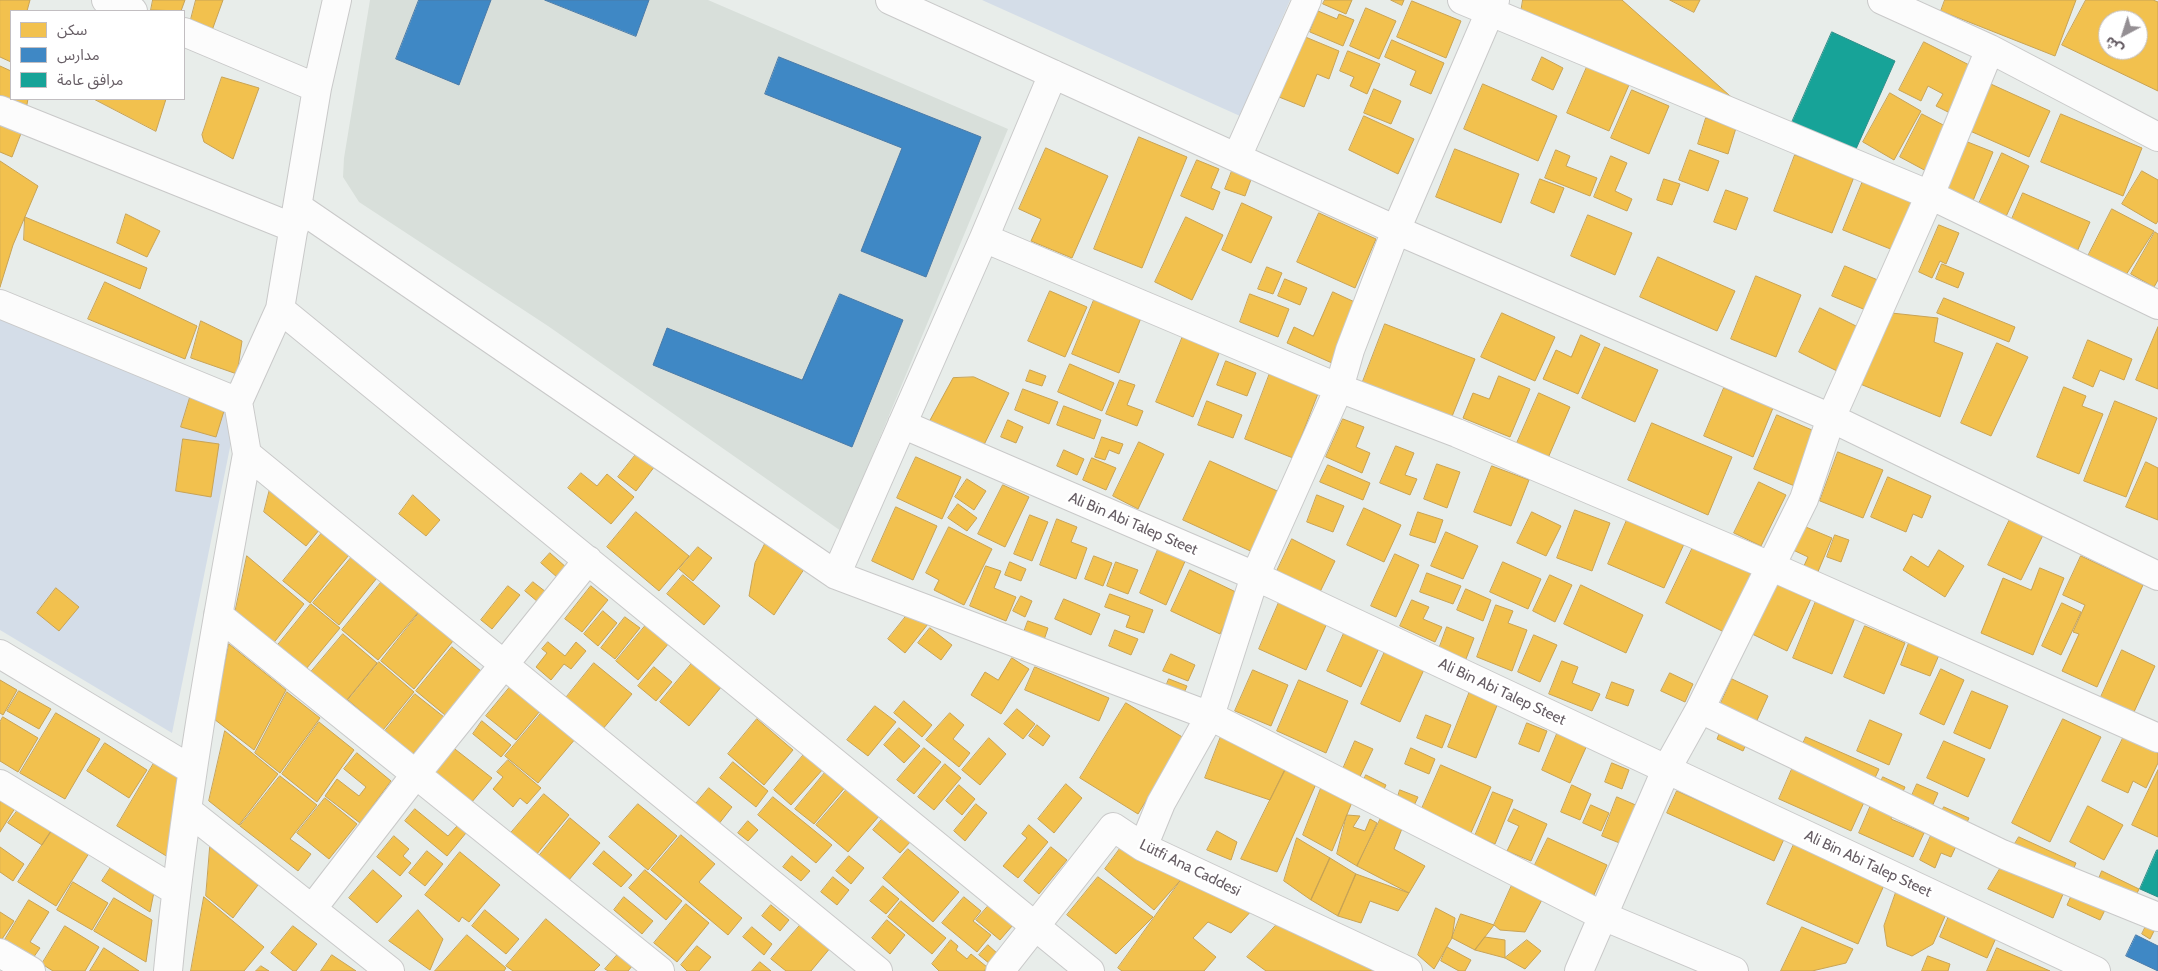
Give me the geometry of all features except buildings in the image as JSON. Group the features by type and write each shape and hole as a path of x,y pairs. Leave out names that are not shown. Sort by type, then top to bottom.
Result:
{"street":[{"path":"106,0 131,10"},
{"path":"168,971 176,891 192,770 247,454 238,402 280,309 317,88 337,0"},
{"path":"890,0 1396,230 1831,418 2158,576"},
{"path":"1237,158 1307,0"},
{"path":"1462,0 1492,6 1930,195 2158,305"},
{"path":"1882,0 1990,49 2158,137"},
{"path":"1143,847 1161,803 1210,716 1255,576 1338,388 1350,350 1396,230 1492,6"},
{"path":"185,32 317,88"},
{"path":"1578,971 1666,770 1700,709 1804,499 1831,418 1930,195 1990,49"},
{"path":"836,575 984,238 1053,74"},
{"path":"0,110 296,218 836,575 1210,716 1603,916 1734,971"},
{"path":"984,238 1338,388 1456,433 1770,566 2158,738"},
{"path":"0,304 238,402"},
{"path":"280,309 1090,971"},
{"name":"Ali Bin Abi Talep Steet","path":"902,424 1255,576 2096,971"},
{"path":"247,454 878,971"},
{"path":"312,909 416,774 588,560"},
{"path":"218,615 660,971"},
{"path":"0,654 192,770"},
{"path":"1700,709 2002,854 2158,917"},
{"path":"0,784 176,891"},
{"path":"187,810 390,971"},
{"name":"Lütfi Ana Caddesi","path":"1000,971 1113,827 1143,847 1408,971"},
{"path":"0,953 31,971"}],"shaded area":[{"path":"370,0 708,0 1008,129 841,531 548,326 359,202 343,177 344,158"},
{"path":"982,0 1290,0 1240,116"},
{"path":"0,316 239,403 172,733 0,630"}]}
